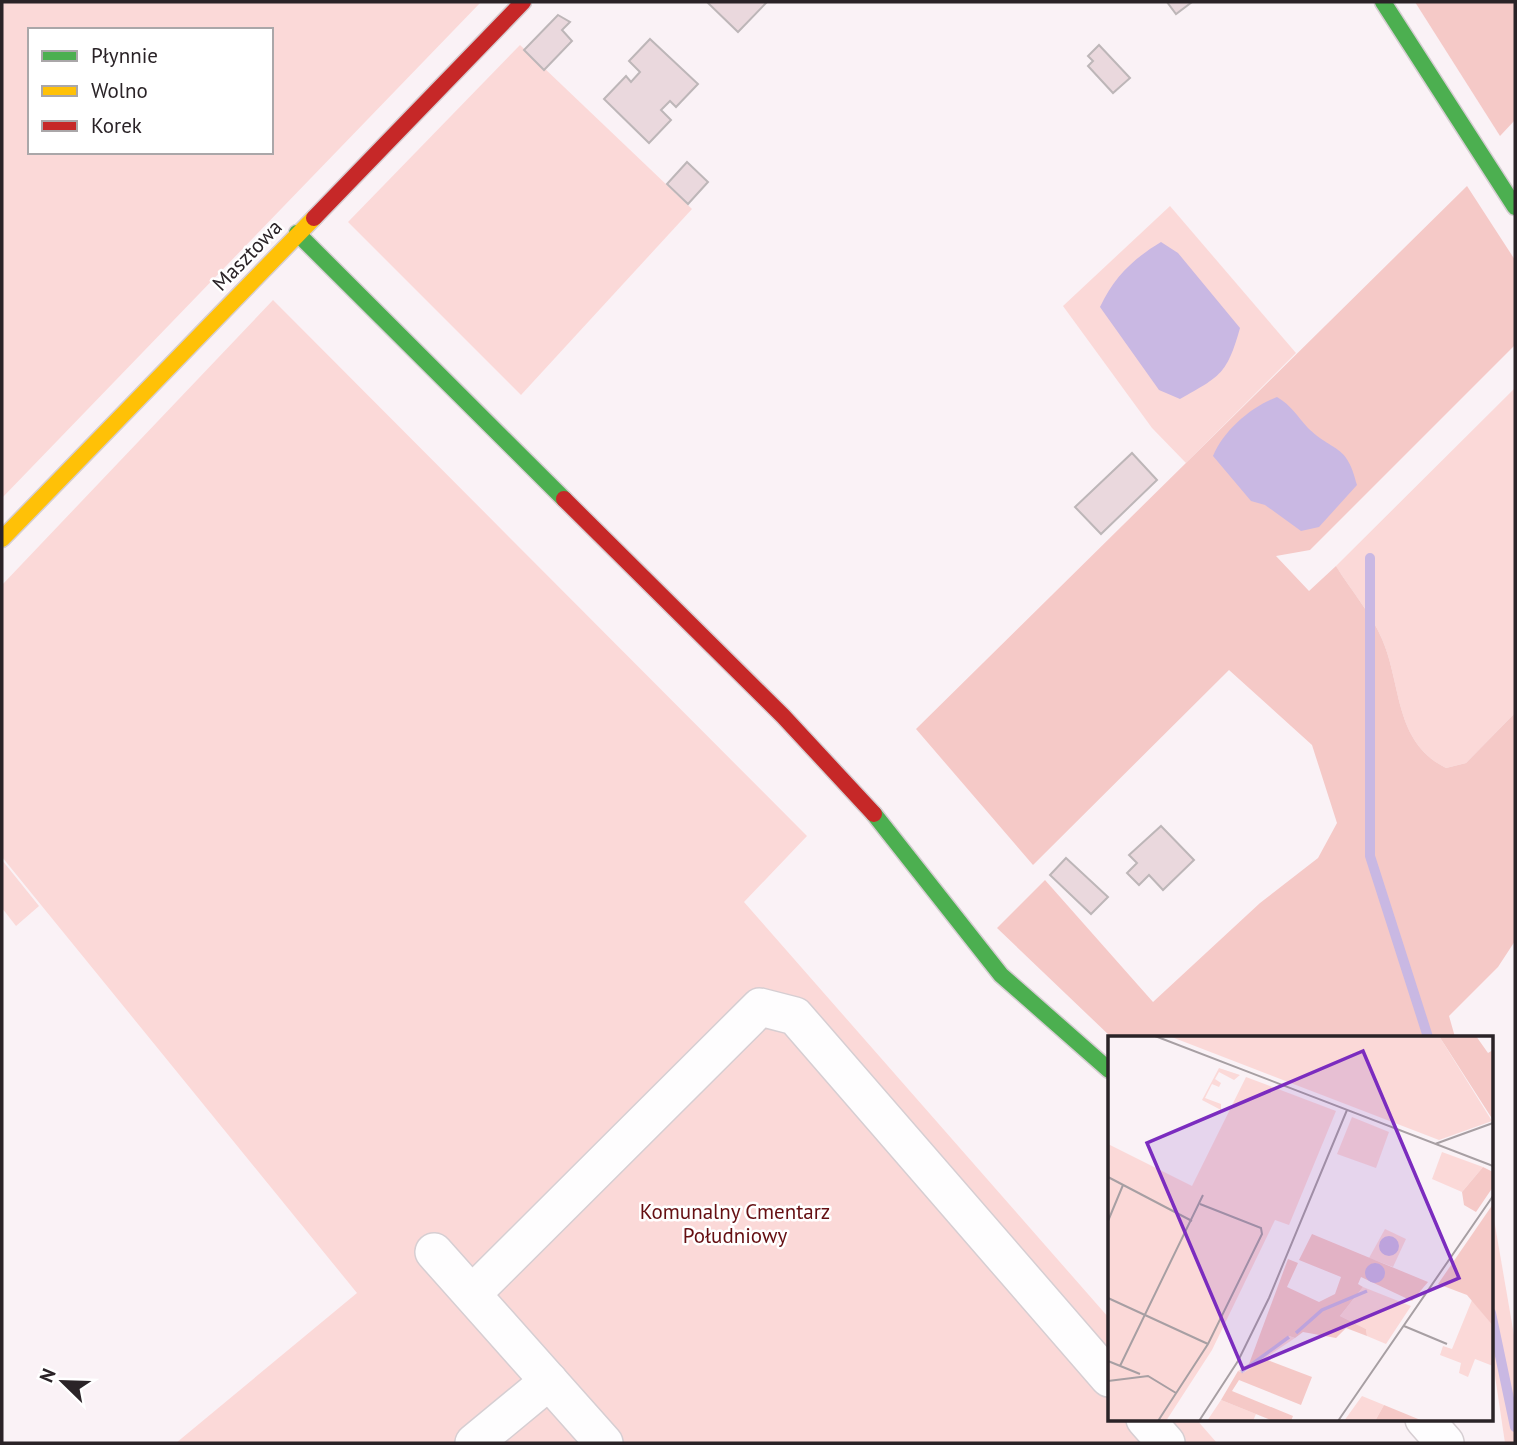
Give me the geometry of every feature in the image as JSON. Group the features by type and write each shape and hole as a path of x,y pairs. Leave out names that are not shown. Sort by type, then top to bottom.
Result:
{"street":[{"name":"Masztowa","path":"2,539 523,2"},
{"path":"1383,2 1515,207"},
{"path":"297,233 783,716 878,819 1001,975 1108,1069"},
{"path":"473,1293 760,1007 795,1016 1108,1377"},
{"path":"434,1252 604,1443"},
{"path":"474,1443 549,1381"},
{"path":"1146,1420 1166,1443"},
{"path":"1425,1420 1445,1443"}],"green space":[{"path":"2,2 481,2 2,498"},
{"path":"520,45 692,209 521,395 348,222"},
{"path":"1170,206 1296,353 1186,463 1152,428 1063,306"},
{"name":"Komunalny Cmentarz Południowy","path":"273,300 807,836 744,902 1108,1317 1108,1420 1197,1420 1217,1443 176,1443 357,1293 2,857 2,585"},
{"path":"1515,388 1515,713 1466,763 1446,768 1429,757 1408,728 1382,639 1336,566"},
{"path":"2,860 39,906 16,926 2,908"},
{"path":"1492,1208 1515,1341 1515,1443 1505,1443 1492,1356"}],"shaded area":[{"path":"1415,2 1515,2 1515,120 1500,136"},
{"path":"1467,186 1515,260 1515,345 1310,550 1276,556 1309,591 1336,566 1382,639 1408,728 1429,757 1446,768 1466,763 1515,713 1515,941 1498,967 1449,1016 1455,1036 1110,1036 997,928 1045,880 1153,1002 1260,903 1318,858 1337,823 1312,745 1229,670 1033,865 916,729"},
{"path":"1161,242 1178,253 1240,328 1226,365 1214,379 1180,399 1159,390 1100,307 1125,270"},
{"path":"1277,397 1317,436 1344,455 1353,472 1357,485 1319,527 1301,531 1265,505 1251,501 1213,456 1224,437 1239,421"}],"building":[{"path":"707,2 767,2 738,32"},
{"path":"1167,2 1192,2 1176,14"},
{"path":"558,15 570,22 562,30 572,41 544,70 524,50"},
{"path":"650,39 698,84 676,107 670,101 661,110 671,120 649,143 604,99 626,76 631,82 640,72 629,61"},
{"path":"1099,45 1130,78 1113,93 1088,66 1093,61 1088,56"},
{"path":"687,162 708,182 688,204 667,184"},
{"path":"1132,453 1157,480 1101,534 1075,507"},
{"path":"1161,826 1194,860 1163,890 1149,875 1139,885 1127,873 1137,863 1129,855"},
{"path":"1066,858 1108,897 1091,914 1050,875"}],"waterway":[{"path":"1370,558 1370,856 1428,1036"},
{"path":"1492,1318 1515,1427"}],"traffic: fast":[{"path":"1383,2 1515,207"},
{"path":"297,233 564,499"},
{"path":"874,814 1001,975 1108,1069"}],"traffic: slow":[{"path":"2,539 314,218"}],"traffic: jam":[{"path":"314,218 523,2"},
{"path":"564,499 783,716 874,814"}]}
